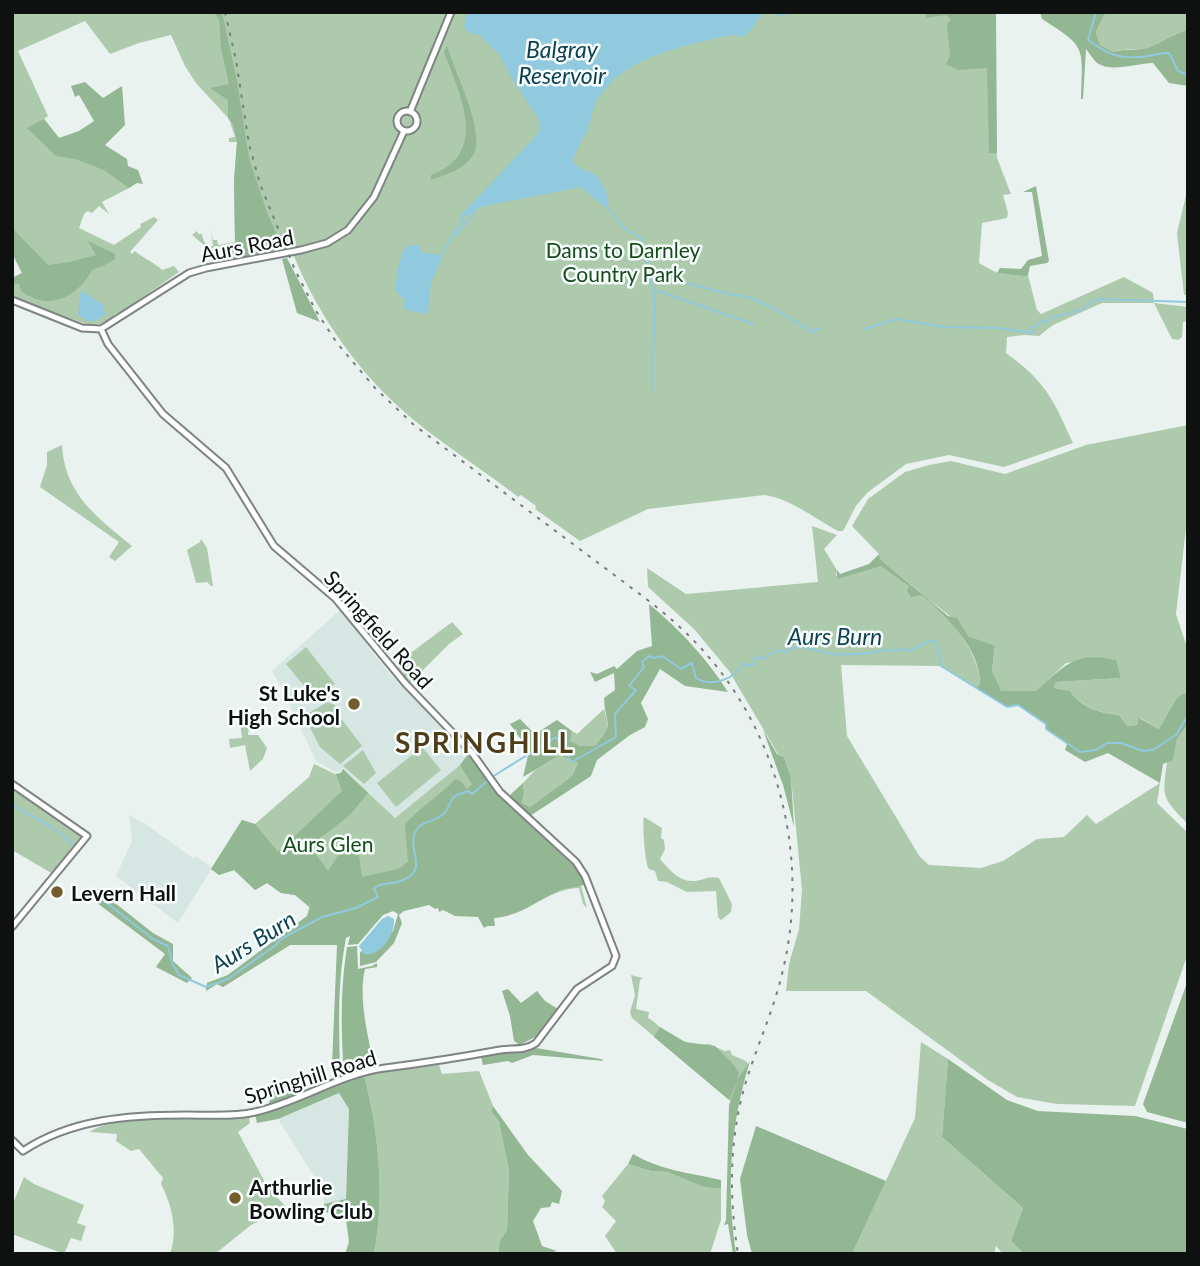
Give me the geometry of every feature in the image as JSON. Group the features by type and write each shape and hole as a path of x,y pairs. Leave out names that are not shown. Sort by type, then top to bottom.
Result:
{"street":[{"name":"Aurs Road","path":"410,112 451,12"},
{"name":"Aurs Road","path":"403,112 410,112 415,115 416,124 413,129 404,131 397,120 403,112"},
{"name":"Aurs Road","path":"101,329 189,273 302,250 341,236 374,197 404,131"},
{"path":"12,300 82,328 101,329"},
{"name":"Springfield Road","path":"101,329 108,344 163,414 226,468 274,546 335,598 405,683 472,753 500,792 580,867 613,943 616,960"},
{"path":"12,783 88,836 12,927"},
{"name":"Springhill Road","path":"12,1140 23,1151 67,1128 97,1122 142,1115 251,1113 279,1106 363,1072 530,1047 536,1043 576,989 612,966 616,960"}],"shaded area":[{"name":"St Luke's High School","path":"340,610 389,673 469,753 460,765 395,818 342,767 341,772 335,772 316,761 272,671"},
{"path":"129,815 194,859 196,856 212,868 178,923 116,876 132,841"},
{"path":"339,1093 349,1109 346,1199 324,1204 324,1192 278,1119"}],"green space":[{"name":"Dams to Darnley Country Park","path":"12,12 993,12 997,158 1011,194 1003,195 1007,218 982,223 979,263 997,273 1028,275 1037,310 1041,314 1124,277 1153,293 1154,303 1102,303 1053,325 1039,336 1007,337 1006,353 1031,373 1047,392 1073,443 1004,467 949,455 906,464 867,493 856,506 843,531 838,531 792,504 764,495 648,509 580,541 535,509 536,506 521,495 518,497 428,431 376,384 327,321 291,249 218,262 216,255 192,235 197,231 202,234 204,242 213,246 211,228 213,240 217,240 218,245 235,242 234,181 237,142 229,142 229,138 235,137 229,119 196,83 171,35 110,54 85,21 18,51 48,116 44,119 59,138 69,135 130,177 129,188 102,202 109,214 99,206 92,213 88,211 84,214 79,228 114,245 141,227 140,224 154,217 158,220 130,252 132,254 135,251 162,270 174,266 179,272 100,324 86,324 12,297 12,278 22,273 12,253"},
{"path":"213,12 222,12 237,81 249,158 268,215 284,250 218,262 220,249 234,245 235,242 234,181 237,142 233,124 228,118 228,100 210,88 229,84 221,48 219,19"},
{"path":"926,12 996,12 997,153 989,153 987,68 958,70 946,64 950,56 947,24 951,19 946,15 926,18"},
{"path":"1040,12 1106,12 1096,32 1100,45 1114,52 1147,48 1188,30 1188,86 1169,83 1153,63 1103,66 1097,63 1086,49 1081,99 1082,69 1079,50 1068,36 1042,19"},
{"path":"1106,12 1188,12 1188,30 1147,48 1114,52 1100,45 1096,32"},
{"path":"447,45 473,117 476,145 473,155 465,164 431,180 431,175 449,165 460,153 465,138 466,121 462,104 444,52"},
{"path":"85,82 103,98 122,86 125,125 105,145 127,159 128,166 138,170 143,184 137,183 129,188 104,170 75,159 56,156 27,128 44,119 59,138 79,131 94,121 79,95 75,97 71,86"},
{"path":"1036,186 1049,261 1030,266 1028,275 1025,276 997,273 1000,268 1021,269 1028,260 1042,256 1032,192 1023,192"},
{"path":"1188,187 1188,295 1184,295 1177,233"},
{"path":"12,228 48,265 96,255 88,241 115,254 115,259 92,270 76,290 61,299 45,301 34,298 21,291 19,284 12,283 12,278 22,273 12,253"},
{"path":"287,258 320,322 297,313 282,259"},
{"path":"1154,303 1188,307 1188,321 1183,322 1182,337 1178,340 1172,339"},
{"path":"1188,425 1188,511 1176,614 1188,650 1188,694 1182,694 1177,699 1159,729 1140,718 1137,725 1127,726 1119,715 1092,709 1080,702 1070,691 1054,688 1054,682 1121,678 1115,660 1105,658 1066,663 1036,691 1000,691 992,671 995,647 968,636 951,617 928,599 951,621 966,643 975,660 980,685 975,687 941,666 841,665 847,736 920,857 929,865 981,868 1003,861 1037,839 1064,837 1087,815 1096,824 1160,783 1157,803 1188,833 1186,959 1135,1106 1057,1104 1017,1097 988,1080 866,991 786,991 789,964 799,929 802,890 791,778 784,757 778,754 729,671 694,629 648,587 647,568 686,594 818,582 812,526 837,535 824,549 837,570 836,576 881,565 922,594 881,560 879,554 852,526 868,499 905,472 951,461 1005,474 1086,445"},
{"path":"62,445 64,463 76,491 95,514 132,546 115,561 109,557 119,542 40,487 47,465 47,452"},
{"path":"201,539 207,548 213,586 207,582 196,583 187,550"},
{"path":"879,554 881,560 948,616 957,618 968,636 995,646 992,671 1001,691 1036,691 1063,668 1080,659 1116,660 1121,678 1055,682 1054,688 1070,691 1080,702 1092,709 1119,715 1127,726 1137,725 1139,718 1159,729 1177,698 1188,694 1188,724 1177,739 1173,760 1163,764 1160,783 1108,753 1085,762 1065,750 1067,744 1046,729 1046,724 1018,705 1007,707 975,687 980,685 979,672 961,635 922,595 911,597 907,591 909,586 881,566 837,579 837,570 840,574 869,564"},
{"path":"649,604 692,645 728,692 685,686 660,669 641,703 648,719 645,727 597,760 591,776 530,816 509,796 523,783 522,803 530,807 572,776 578,763 560,755 523,777 529,751 510,724 520,719 535,734 557,720 572,731 570,741 580,746 594,746 605,733 608,724 604,698 615,690 614,673 595,682 590,672 597,674 614,666 617,669 637,651 652,646"},
{"path":"452,622 463,634 449,644 410,683 397,666 400,661"},
{"path":"306,647 335,684 315,699 286,664"},
{"path":"327,702 335,705 337,713 362,746 340,764 320,747 304,716"},
{"path":"604,709 607,730 594,746 579,746 569,741 572,731 577,734"},
{"path":"240,721 250,722 248,735 258,735 267,748 263,759 250,771 245,745 230,748 229,739 242,738"},
{"path":"1188,724 1188,824 1166,797 1165,783 1167,762 1173,759 1177,739"},
{"path":"763,730 777,754 784,757 791,778 794,827 783,785"},
{"path":"422,747 441,770 396,807 377,783"},
{"path":"363,750 376,773 364,784 343,766"},
{"name":"Aurs Glen","path":"469,753 500,798 556,847 585,884 581,886 587,908 583,904 579,888 568,889 517,912 494,918 494,922 479,913 406,896 338,945 290,945 223,987 217,984 206,991 207,983 228,975 308,916 309,907 295,895 281,893 267,883 255,890 234,870 219,875 211,869 242,820 255,824 309,777 314,764 335,774 341,773 343,769 395,818 460,765"},
{"name":"Aurs Glen","path":"469,753 500,798 577,869 585,884 563,889 514,914 494,918 495,926 484,928 478,917 455,916 443,910 439,912 438,908 429,905 404,911 399,915 402,923 394,943 376,962 360,966 360,952 365,954 393,931 398,914 393,911 383,915 358,944 348,945 350,936 346,938 340,989 340,1075 343,1082 364,1075 377,1142 380,1187 374,1254 345,1254 349,1242 346,1220 323,1211 324,1204 346,1199 349,1109 339,1093 278,1119 257,1123 254,1110 268,1106 274,1089 305,1092 338,1076 332,1065 337,945 290,945 223,987 217,984 206,991 207,983 228,975 307,916 310,907 295,895 281,893 267,883 255,890 234,870 219,875 211,869 242,820 255,824 278,852 342,791 336,774 343,769 368,793 350,815 310,846 328,871 345,845 358,847 362,877 398,869 408,862 405,824 455,779 462,782 467,789 472,784 460,765"},
{"path":"560,755 578,763 572,776 530,807 522,803 523,783 536,769"},
{"path":"12,789 84,837 53,874 12,850"},
{"path":"644,817 662,828 661,838 664,840 665,849 660,859 666,866 687,880 719,878 732,904 731,912 721,920 718,917 716,891 687,892 667,882 658,881 655,871 649,869 646,860"},
{"path":"96,888 153,933 173,944 173,961 192,978 187,983 156,967 165,954 93,900 91,894"},
{"path":"357,946 358,969 377,963 377,967 365,969 363,980 365,1017 374,1065 344,1075 343,979 347,947"},
{"path":"631,975 643,978 640,980 636,1009 649,1012 648,1018 664,1030 686,1042 709,1044 725,1051 730,1050 732,1055 746,1061 748,1064 738,1080 731,1101 632,1018 630,1012 635,995"},
{"path":"1188,980 1188,1123 1147,1112 1143,1104"},
{"path":"508,989 521,1003 537,991 545,1001 558,1009 535,1037 520,1045 514,1041 502,991"},
{"path":"660,1027 685,1042 715,1046 734,1065 739,1074 737,1080 750,1061 738,1109 732,1157 731,1205 736,1254 733,1254 728,1224 724,1225 729,1105 738,1080 729,1100 654,1037"},
{"path":"921,1042 948,1059 942,1137 1023,1208 1011,1241 1024,1254 1003,1254 996,1246 994,1254 852,1254 915,1118"},
{"path":"536,1048 604,1061 533,1055 512,1063 508,1061 483,1065 481,1057"},
{"path":"948,1059 1007,1100 1038,1111 1135,1116 1188,1129 1188,1254 1024,1254 1011,1241 1023,1208 942,1137"},
{"path":"439,1065 442,1074 479,1071 493,1106 491,1111 499,1122 509,1170 507,1230 500,1240 498,1254 374,1254 379,1209 379,1164 364,1075"},
{"path":"493,1106 528,1155 562,1191 559,1204 552,1202 550,1207 541,1208 533,1221 542,1246 557,1251 545,1254 498,1254 500,1240 507,1230 509,1170 499,1122 491,1111"},
{"path":"190,1117 249,1117 250,1123 238,1132 267,1186 286,1207 286,1214 251,1225 215,1254 170,1254 174,1227 171,1209 161,1184 163,1178 139,1149 131,1151 116,1141 117,1134 90,1132 119,1122"},
{"path":"756,1126 886,1181 852,1254 752,1254 740,1179"},
{"path":"633,1154 665,1167 721,1180 721,1189 704,1187 667,1172 651,1171 628,1164"},
{"path":"628,1164 651,1171 667,1172 704,1187 721,1189 721,1220 710,1254 617,1254 605,1236 616,1221 602,1207 605,1201 602,1196"},
{"path":"24,1177 34,1184 84,1205 77,1223 86,1226 81,1241 71,1238 64,1254 12,1234 12,1206"}],"water":[{"name":"Balgray Reservoir","path":"467,12 764,12 742,37 730,35 658,54 625,71 599,97 573,162 599,178 606,193 608,210 581,187 480,207 461,219 461,215 537,135 540,128 538,118 512,79 500,55 479,35 468,32 464,26"},
{"path":"419,245 421,252 442,258 431,282 428,314 406,310 403,306 405,300 395,290 406,246"},
{"path":"83,291 103,305 105,314 99,319 89,322 78,315 80,294"},
{"path":"388,916 394,919 394,925 386,943 376,952 364,954 359,946 382,919"}],"waterway":[{"path":"772,12 780,15 796,12"},
{"path":"1096,12 1088,40 1094,45 1106,52 1125,57 1169,53 1178,71 1188,75"},
{"path":"608,208 625,229 641,238 655,301 652,390"},
{"path":"455,236 476,210"},
{"path":"440,256 463,218"},
{"path":"653,275 753,299 812,332 820,328"},
{"path":"655,290 753,324"},
{"path":"864,329 897,319 943,327 1000,328 1033,333 1032,327 1043,320 1046,323 1050,318 1081,310 1095,300 1188,302"},
{"name":"Aurs Burn","path":"99,897 153,939 168,946 172,963 179,975 206,987 228,979 281,939 322,917 356,908 378,897 374,889 377,886 411,876 416,865 413,846 415,832 422,824 444,813 456,796 468,791 472,794 492,777 556,737 572,762 616,737 615,714 636,690 629,686 644,667 642,662 649,656 662,656 681,669 692,663 696,678 716,682 735,674 745,663 749,666 754,664 754,657 761,659 779,650 785,652 801,647 832,654 868,653 886,649 910,651 934,641 938,647 941,666 1007,707 1018,705 1046,724 1046,729 1080,752 1096,750 1107,743 1121,743 1143,751 1153,750 1176,735 1188,715"},
{"name":"Aurs Burn","path":"12,805 51,827 72,844"}],"railway":[{"path":"225,12 236,60 249,144 260,184 295,270 316,311 337,343 375,388 414,425 645,598 685,632 725,678 749,716 768,756 781,798 789,842 792,886 790,930 782,974 745,1085 736,1127 732,1190 738,1254"}],"place":[{"name":"St Luke's High School","path":"354,704"},
{"name":"Levern Hall","path":"57,892"},
{"name":"Arthurlie Bowling Club","path":"235,1198"}],"district":[{"name":"SPRINGHILL","path":"485,742"}]}
